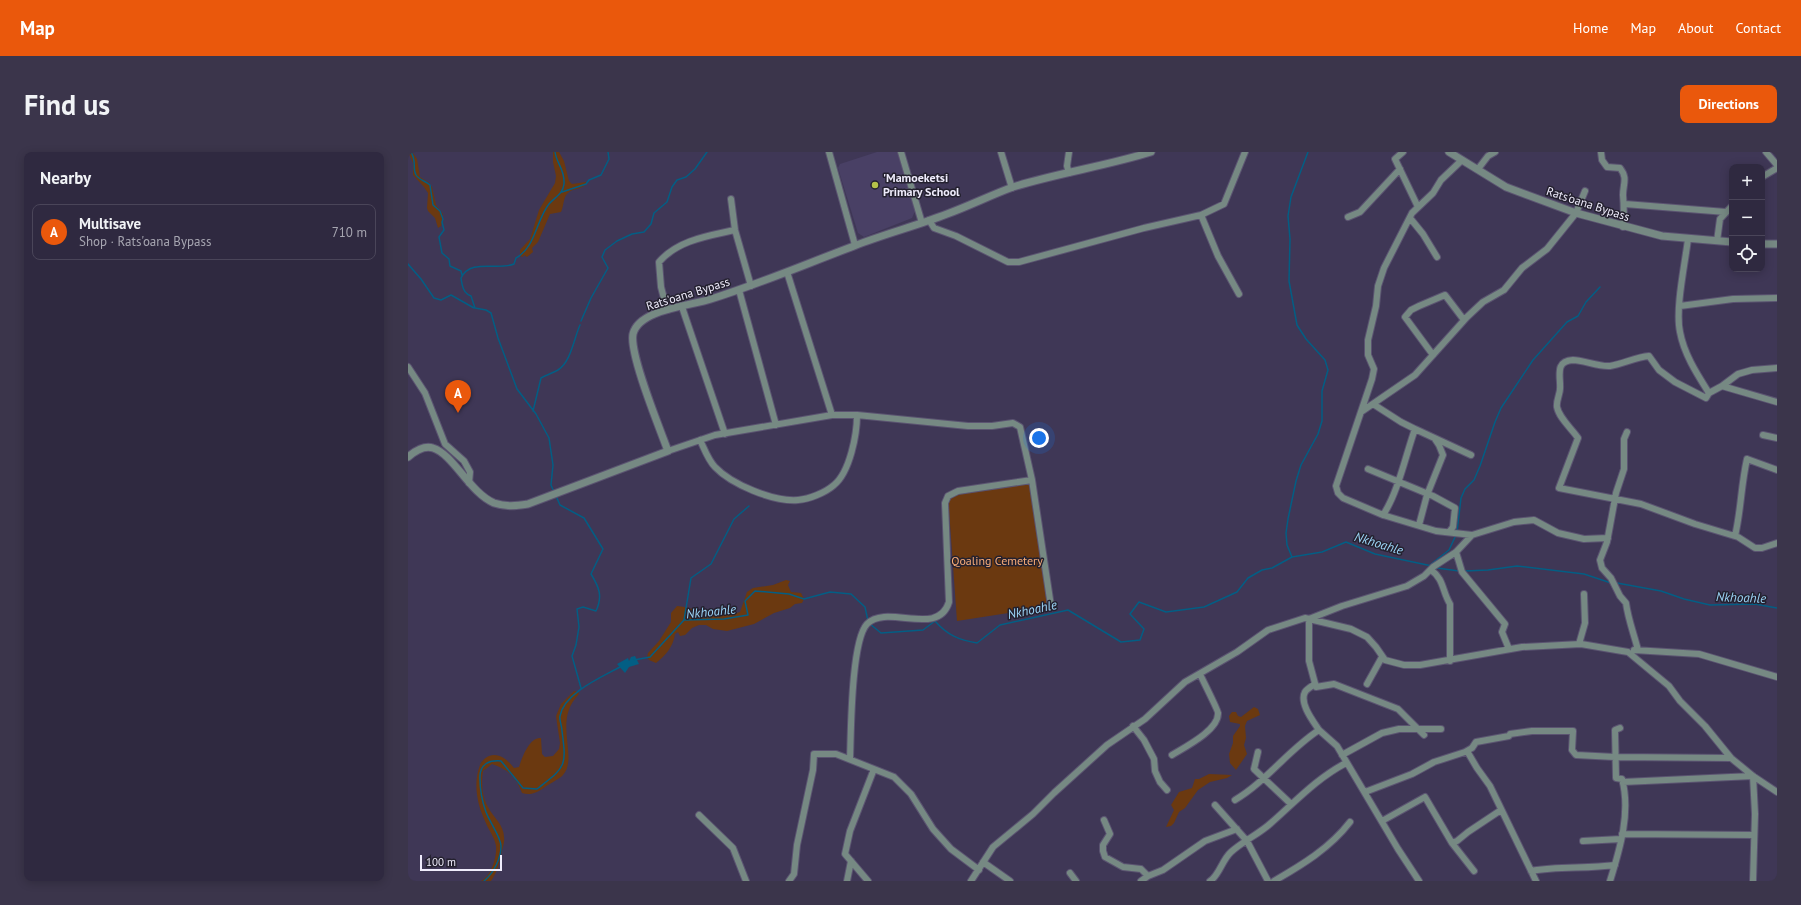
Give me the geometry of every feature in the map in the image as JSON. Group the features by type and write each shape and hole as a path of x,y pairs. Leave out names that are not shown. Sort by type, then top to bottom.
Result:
{"street":[{"path":"829,152 855,245"},
{"path":"901,152 926,222 934,228 956,236 1008,262 1019,262 1144,228 1201,215 1224,204 1245,152"},
{"path":"1001,152 1012,188"},
{"path":"1069,152 1067,166 1069,173"},
{"name":"Rats'oana Bypass","path":"668,451 642,378 633,345 633,334 639,324 646,317 751,286 855,245 926,222 1012,188 1151,152"},
{"path":"1403,152 1395,159 1418,207"},
{"name":"Rats'oana Bypass","path":"1449,152 1506,187 1576,213 1623,227 1662,236 1729,242"},
{"path":"1478,169 1488,156 1495,152"},
{"path":"1601,152 1602,160 1607,167 1620,168 1624,174 1626,181 1623,194 1625,204 1623,227"},
{"path":"1765,175 1777,166 1766,152"},
{"path":"1462,160 1441,180 1433,193 1418,207 1410,218 1384,268 1378,286 1376,306 1368,340 1368,355 1374,369 1336,486 1338,493 1344,498 1383,515 1436,530 1472,535 1514,522 1534,520 1558,533 1584,539 1608,538"},
{"path":"1348,217 1360,212 1400,168"},
{"path":"1361,412 1415,375 1464,320 1483,302 1504,290 1522,268 1547,249 1576,213 1585,191"},
{"path":"731,199 735,230 751,286"},
{"path":"1625,204 1726,212"},
{"path":"1717,241 1720,219 1729,209"},
{"path":"1201,215 1218,256 1239,294"},
{"path":"1410,218 1423,234 1437,257"},
{"path":"666,310 661,287 659,262 668,252 686,242 735,230"},
{"path":"1688,239 1678,318 1684,348 1692,366 1708,394"},
{"path":"1765,244 1777,244"},
{"path":"787,272 832,415"},
{"path":"739,290 776,425"},
{"path":"1433,355 1405,317 1411,310 1445,295 1464,320"},
{"path":"1680,306 1733,299 1777,298"},
{"path":"682,307 725,434"},
{"path":"1777,368 1752,370 1738,374 1708,394 1706,398 1675,382 1659,370 1649,356 1609,366 1574,360 1563,364 1559,370 1558,378 1560,387 1557,407 1578,438 1559,488 1641,504 1695,524 1736,536 1755,548 1777,543"},
{"path":"408,366 425,393 445,444 464,461 470,472 469,483"},
{"path":"1722,386 1777,402"},
{"path":"1373,404 1401,422 1471,455"},
{"path":"700,440 713,466 727,478 754,491 774,498 797,500 820,493 835,485 845,470 857,432 857,414"},
{"path":"408,457 419,449 425,447 432,448 440,452 469,483 494,503 513,507 528,504 700,440 725,434 832,415 857,414 968,426 992,426 1013,423 1020,427 1032,480 1051,606"},
{"path":"1383,515 1387,509 1415,429"},
{"path":"1627,432 1624,439 1624,469 1615,499 1608,538 1600,560 1602,568 1611,578 1620,596 1626,603 1638,650"},
{"path":"1763,435 1777,438"},
{"path":"1419,526 1427,495 1443,455 1439,444 1435,439"},
{"path":"1736,536 1747,459 1777,470"},
{"path":"1368,468 1455,508 1453,527 1449,532"},
{"path":"850,759 852,699 858,654 864,628 868,622 880,616 927,620 941,615 948,607 945,503 948,496 958,491 1032,480"},
{"path":"1309,619 1342,606 1407,586 1424,576 1456,552 1472,535"},
{"path":"1456,552 1462,572 1506,624 1502,632 1509,649"},
{"path":"1431,570 1438,575 1442,582 1445,596 1450,604 1450,661"},
{"path":"1579,644 1585,623 1584,594"},
{"path":"972,881 993,847 1033,814 1107,745 1145,719 1185,682 1237,652 1268,630 1305,618 1356,632 1367,637 1385,660 1412,665 1450,661 1522,647 1579,644 1628,652 1638,650 1699,654 1777,678"},
{"path":"1309,619 1308,661 1316,687 1334,684 1398,709 1424,736"},
{"path":"1628,652 1668,686 1680,701 1705,726 1731,758 1753,776 1777,792"},
{"path":"1367,684 1382,657"},
{"path":"1172,755 1202,736 1216,722 1218,712 1200,674"},
{"path":"1314,684 1305,693 1303,698 1306,707 1319,730 1337,746 1398,849 1419,881"},
{"path":"1133,726 1144,740 1154,759 1155,771 1160,782 1167,790"},
{"path":"1342,755 1382,733 1399,729 1440,728"},
{"path":"1610,881 1625,820 1623,782 1622,779 1616,778 1615,730 1620,728"},
{"path":"1235,800 1264,779 1297,746 1319,730"},
{"path":"1365,792 1412,774 1434,762 1467,751 1472,748 1476,742 1509,736 1510,734 1573,731 1571,746 1576,755 1615,757 1731,758"},
{"path":"1467,751 1477,768 1486,778 1536,881"},
{"path":"1258,752 1254,769 1291,804"},
{"path":"789,881 794,874 797,845 813,770 814,754 836,754 894,777 911,794 933,829 951,849 978,870"},
{"path":"1213,880 1223,861 1231,852 1271,823 1311,786 1346,763"},
{"path":"868,881 845,854 850,831 874,769"},
{"path":"1623,782 1753,776"},
{"path":"1753,776 1755,814 1754,881"},
{"path":"1382,820 1425,797 1452,842 1474,871"},
{"path":"1215,806 1247,841 1268,881"},
{"path":"1452,842 1457,841 1501,810"},
{"path":"699,815 733,848 746,881"},
{"path":"1104,820 1110,834 1103,845 1105,857 1123,867 1140,869 1148,876"},
{"path":"1274,881 1296,870 1331,842 1350,822"},
{"path":"1141,881 1148,876 1163,870 1206,841 1236,829"},
{"path":"1583,841 1622,836 1754,835"},
{"path":"847,881 851,861"},
{"path":"984,862 1010,881"},
{"path":"1531,872 1544,869 1615,865"},
{"path":"1070,873 1076,881"}],"shaded area":[{"name":"'Mamoeketsi Primary School","path":"877,152 897,152 915,211 912,218 864,237 858,233 838,168 840,164"}],"green space":[{"path":"553,152 559,152 564,161 569,181 572,184 586,182 586,184 570,191 566,195 561,212 550,214 538,242 532,248 533,252 527,257 524,255 523,257 520,256 520,250 530,239 539,210 555,183 556,176 553,162"},
{"path":"413,153 417,159 420,177 428,182 432,187 436,205 443,214 441,226 438,228 435,218 427,208 428,193 413,175 413,163 409,154"},
{"name":"Qoaling Cemetery","path":"1032,480 1047,607 957,621 948,496 958,491"},
{"path":"786,580 790,581 788,585 791,592 801,593 804,599 802,603 795,604 790,608 774,613 754,624 727,631 713,629 706,625 699,625 692,628 685,635 680,636 678,632 675,634 673,643 663,657 656,663 649,660 647,657 648,653 659,641 671,622 671,613 677,606 708,613 725,615 732,614 740,612 747,592 753,588 773,585"},
{"path":"574,691 578,692 579,694 571,704 567,716 566,727 568,759 567,767 562,776 540,790 528,794 522,793 511,774 503,768 492,764 483,771 482,785 484,799 504,833 504,844 499,865 493,878 491,881 481,881 485,879 493,866 496,846 478,801 476,786 480,765 486,758 497,755 503,757 514,768 519,767 530,744 541,738 542,754 545,757 553,756 559,749 560,743 556,716 561,704"},
{"path":"1254,707 1258,709 1260,715 1247,721 1245,726 1246,738 1244,745 1247,754 1236,770 1230,763 1229,754 1233,743 1233,736 1240,724 1230,722 1229,716 1232,712 1236,712 1238,716 1241,717"},
{"path":"1209,774 1232,775 1227,778 1210,782 1198,790 1185,808 1179,812 1174,823 1171,826 1166,827 1174,810 1171,805 1179,792 1192,788 1195,779 1199,779"}],"water":[{"path":"635,656 639,664 629,667 625,673 617,664 628,658 629,661 631,657"}],"waterway":[{"path":"411,152 414,159 414,170 416,175 430,185 433,205 440,211 443,219 442,222 444,230 439,237 442,253 449,259 450,266 461,271 462,275"},
{"path":"554,492 551,485 553,465 549,438 536,414 517,389 498,338 491,313 486,310 475,308 471,296 468,295 463,288 461,278 465,272 471,268 485,266 507,266 514,264 516,258 528,247 545,210 560,193 564,184 563,174 555,152"},
{"path":"562,192 586,184 589,180 601,175 609,159 608,152"},
{"path":"581,321 591,298 608,268 602,257 605,250 617,241 632,234 644,232 651,224 654,213 667,202 672,187 677,180 686,177 695,169 707,152"},
{"path":"1292,557 1287,545 1286,533 1288,519 1301,465 1318,434 1322,421 1322,391 1328,370 1325,360 1306,339 1297,325 1289,281 1290,239 1288,216 1291,197 1308,152"},
{"path":"408,264 421,279 434,298 441,300 451,295 474,308"},
{"path":"1457,532 1461,498 1465,489 1474,480 1501,408 1533,360 1567,322 1578,316 1586,302 1600,287"},
{"path":"533,411 541,378 558,370 566,361 572,349 580,325"},
{"path":"556,496 560,505 584,518 603,549 591,574 596,583 600,596 596,611 583,607 577,609 579,627 576,645 572,656 581,688"},
{"path":"684,620 691,578 711,564 734,519 749,506"},
{"path":"1430,565 1449,550 1456,535"},
{"name":"Nkhoahle","path":"870,624 881,633 923,630 935,621 944,630 954,636 977,643 1000,625 1068,610 1121,642 1140,640 1144,629 1130,614 1139,602 1166,612 1204,607 1237,592 1248,578 1262,570 1272,568 1292,557 1322,552 1346,542 1375,554 1432,566"},
{"name":"Nkhoahle","path":"1465,571 1488,570 1517,566 1584,574 1611,583"},
{"name":"Nkhoahle","path":"1437,568 1459,571"},
{"name":"Nkhoahle","path":"1617,583 1661,591 1684,599 1710,605 1755,604 1777,608"},
{"name":"Nkhoahle","path":"634,660 650,657 684,620 724,619 748,615 745,601 755,591 789,594 804,599 830,592 851,594 865,607 868,621"},
{"name":"Nkhoahle","path":"484,881 488,878 496,865 500,855 501,846 499,838 482,800 480,774 483,766 489,762 501,761 523,788 537,789 559,771 564,760 560,718 563,708 576,693 620,667"}],"place":[{"name":"'Mamoeketsi Primary School","path":"875,185"},
{"name":"Multisave","path":"458,413"}]}
